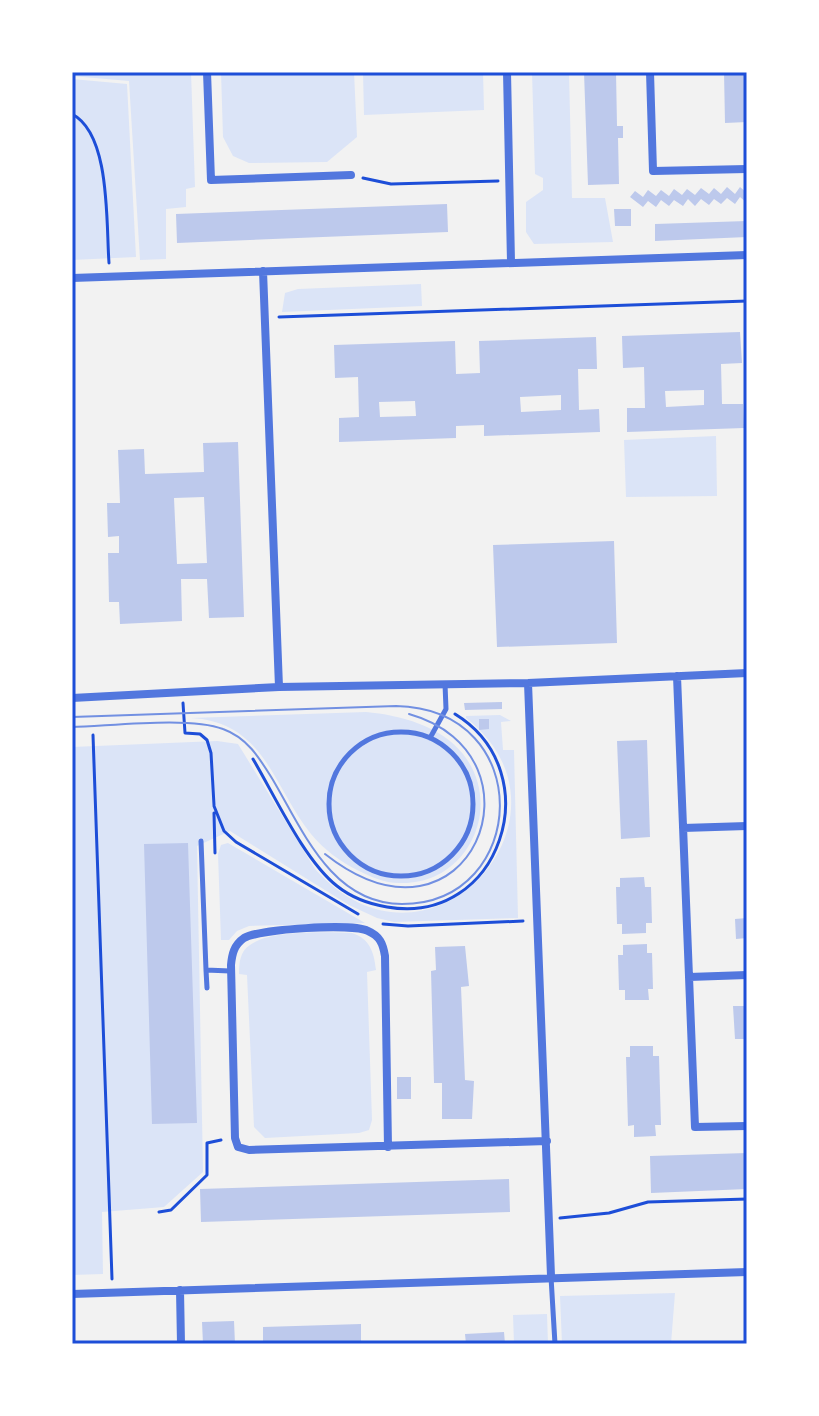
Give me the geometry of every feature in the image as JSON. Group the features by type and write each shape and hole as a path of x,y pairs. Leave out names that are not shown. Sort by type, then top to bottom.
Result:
{"street":[{"path":"207,72 211,180 351,175"},
{"path":"507,72 511,262"},
{"path":"650,72 653,171 747,169"},
{"path":"72,278 747,255"},
{"path":"263,271 279,687"},
{"path":"72,698 279,687 528,683 747,673"},
{"path":"677,676 695,1127 747,1126"},
{"path":"528,683 551,1276"},
{"path":"683,828 747,826"},
{"path":"388,1147 385,956 380,939 371,932 354,928 261,932 245,938 236,946 230,971 235,1138 238,1147 249,1150 388,1147 547,1141"},
{"path":"689,977 747,975"},
{"path":"72,1294 747,1272"},
{"path":"180,1290 181,1344"}],"lane":[{"path":"430,738 446,709 445,684"},
{"path":"399,731 430,738 455,756 469,779 474,806 468,833 453,855 427,871 401,876 374,870 351,856 335,833 329,801 335,779 348,756 370,739 399,731"},
{"path":"201,841 207,988"},
{"path":"206,970 230,971"},
{"path":"551,1276 555,1344"}],"path":[{"path":"72,114 79,117 94,137 103,175 109,263"},
{"path":"351,175 391,184 509,181"},
{"path":"265,317 747,301"},
{"path":"183,692 185,733 203,735 211,753 215,866"},
{"path":"253,759 315,863 338,887 372,904 402,909 428,906 464,889 484,870 498,846 507,814 506,789 493,752 474,728 446,709"},
{"path":"93,735 112,1293"},
{"path":"214,806 224,831 236,842 367,919"},
{"path":"374,921 408,926 523,921"},
{"path":"159,1212 171,1210 207,1175 207,1143 225,1139"},
{"path":"548,1219 609,1213 648,1202 747,1199"}],"shaded area":[{"path":"72,72 191,72 195,187 186,189 186,207 166,209 166,259 140,260 129,81 72,76"},
{"path":"221,72 354,72 357,137 327,162 249,163 233,156 223,137"},
{"path":"363,72 483,72 484,110 364,115"},
{"path":"532,72 569,72 572,198 605,198 613,242 534,244 526,232 526,202 543,190 543,178 535,174"},
{"path":"72,79 127,84 136,257 72,260"},
{"path":"421,284 422,306 282,312 285,293 298,289"},
{"path":"716,436 717,496 626,497 624,440"},
{"path":"366,712 406,719 432,729 454,744 475,775 480,797 479,819 472,840 444,872 423,880 399,883 383,881 339,860 311,834 251,744 236,731 216,722 191,718"},
{"path":"500,715 511,721 501,722 503,750 514,750 518,918 394,922 349,905 230,831 197,846 203,1172 164,1207 102,1212 103,1274 72,1275 72,747 217,741 238,744 315,869 359,903 404,913 446,903 480,878 503,842 511,800 500,758 466,718"},
{"path":"228,843 365,923 249,926 237,931 229,940 221,940 218,854 221,845"},
{"path":"299,933 352,933 370,947 376,970 367,972 372,1120 369,1130 265,1138 254,1127 247,975 239,974 242,954 250,945 271,937"},
{"path":"675,1293 671,1344 562,1344 560,1296"},
{"path":"547,1314 548,1344 514,1344 513,1315"}],"building":[{"path":"584,72 616,72 617,126 623,126 623,138 618,138 619,184 588,185"},
{"path":"724,72 747,72 747,122 725,123"},
{"path":"727,187 735,194 740,187 747,193 747,203 740,197 735,204 727,198 721,204 714,199 709,205 701,199 695,206 688,199 683,206 674,200 669,206 661,200 656,207 648,201 643,207 630,197 635,191 643,197 648,190 656,196 661,190 669,196 674,189 682,195 687,189 695,195 701,188 709,194 714,188 721,194"},
{"path":"447,204 448,232 177,243 176,214"},
{"path":"614,209 631,209 631,226 615,226"},
{"path":"747,221 747,237 655,241 655,224"},
{"path":"740,332 742,363 721,364 722,404 743,404 744,428 627,432 627,408 645,408 644,367 623,368 622,336","holes":["704,390 704,405 666,407 665,391"]},
{"path":"596,337 597,369 578,369 579,410 599,409 600,432 484,436 484,425 456,426 456,438 339,442 339,418 359,417 358,377 335,378 334,345 455,341 456,374 480,373 479,341","holes":["561,395 561,410 521,412 520,397","415,401 416,416 380,417 379,402"]},
{"path":"238,442 244,617 209,618 207,579 181,579 182,621 120,624 119,602 109,602 108,553 119,553 119,536 108,537 107,503 120,503 118,450 144,449 145,474 204,472 203,443","holes":["204,497 207,563 177,564 174,498"]},
{"path":"614,541 617,643 497,647 493,545"},
{"path":"502,702 502,709 465,710 464,703"},
{"path":"479,719 489,719 489,729 479,730"},
{"path":"647,740 650,837 621,839 617,741"},
{"path":"188,843 197,1123 152,1124 144,844"},
{"path":"644,877 645,887 651,887 652,923 646,923 646,933 622,934 622,924 617,924 616,887 620,887 620,878"},
{"path":"747,918 747,938 736,939 735,919"},
{"path":"647,944 647,953 652,953 653,989 648,989 649,1000 625,1000 625,990 619,990 618,955 623,955 623,945"},
{"path":"465,946 469,986 461,987 465,1080 474,1081 472,1119 442,1119 442,1083 434,1083 431,971 436,970 435,947"},
{"path":"733,1006 747,1006 747,1039 735,1039"},
{"path":"630,1046 653,1046 653,1056 659,1056 661,1125 655,1125 656,1136 634,1137 634,1125 628,1126 626,1057 630,1057"},
{"path":"397,1077 411,1077 411,1099 397,1099"},
{"path":"747,1153 747,1189 651,1193 650,1156"},
{"path":"509,1179 510,1212 201,1222 200,1189"},
{"path":"234,1321 235,1344 203,1344 202,1322"},
{"path":"361,1324 361,1344 263,1344 263,1327"},
{"path":"504,1332 505,1344 466,1344 465,1334"},
{"path":"127,1341 150,1341 150,1344 127,1344"}],"tram line":[{"path":"72,717 396,706 442,715 475,738 494,770 500,806 493,842 475,873 444,896 402,904 378,901 357,892 322,861 258,757 232,733 191,723 72,727"},
{"path":"325,854 376,882 420,886 454,871 476,842 484,806 477,769 453,736 409,714"}]}
